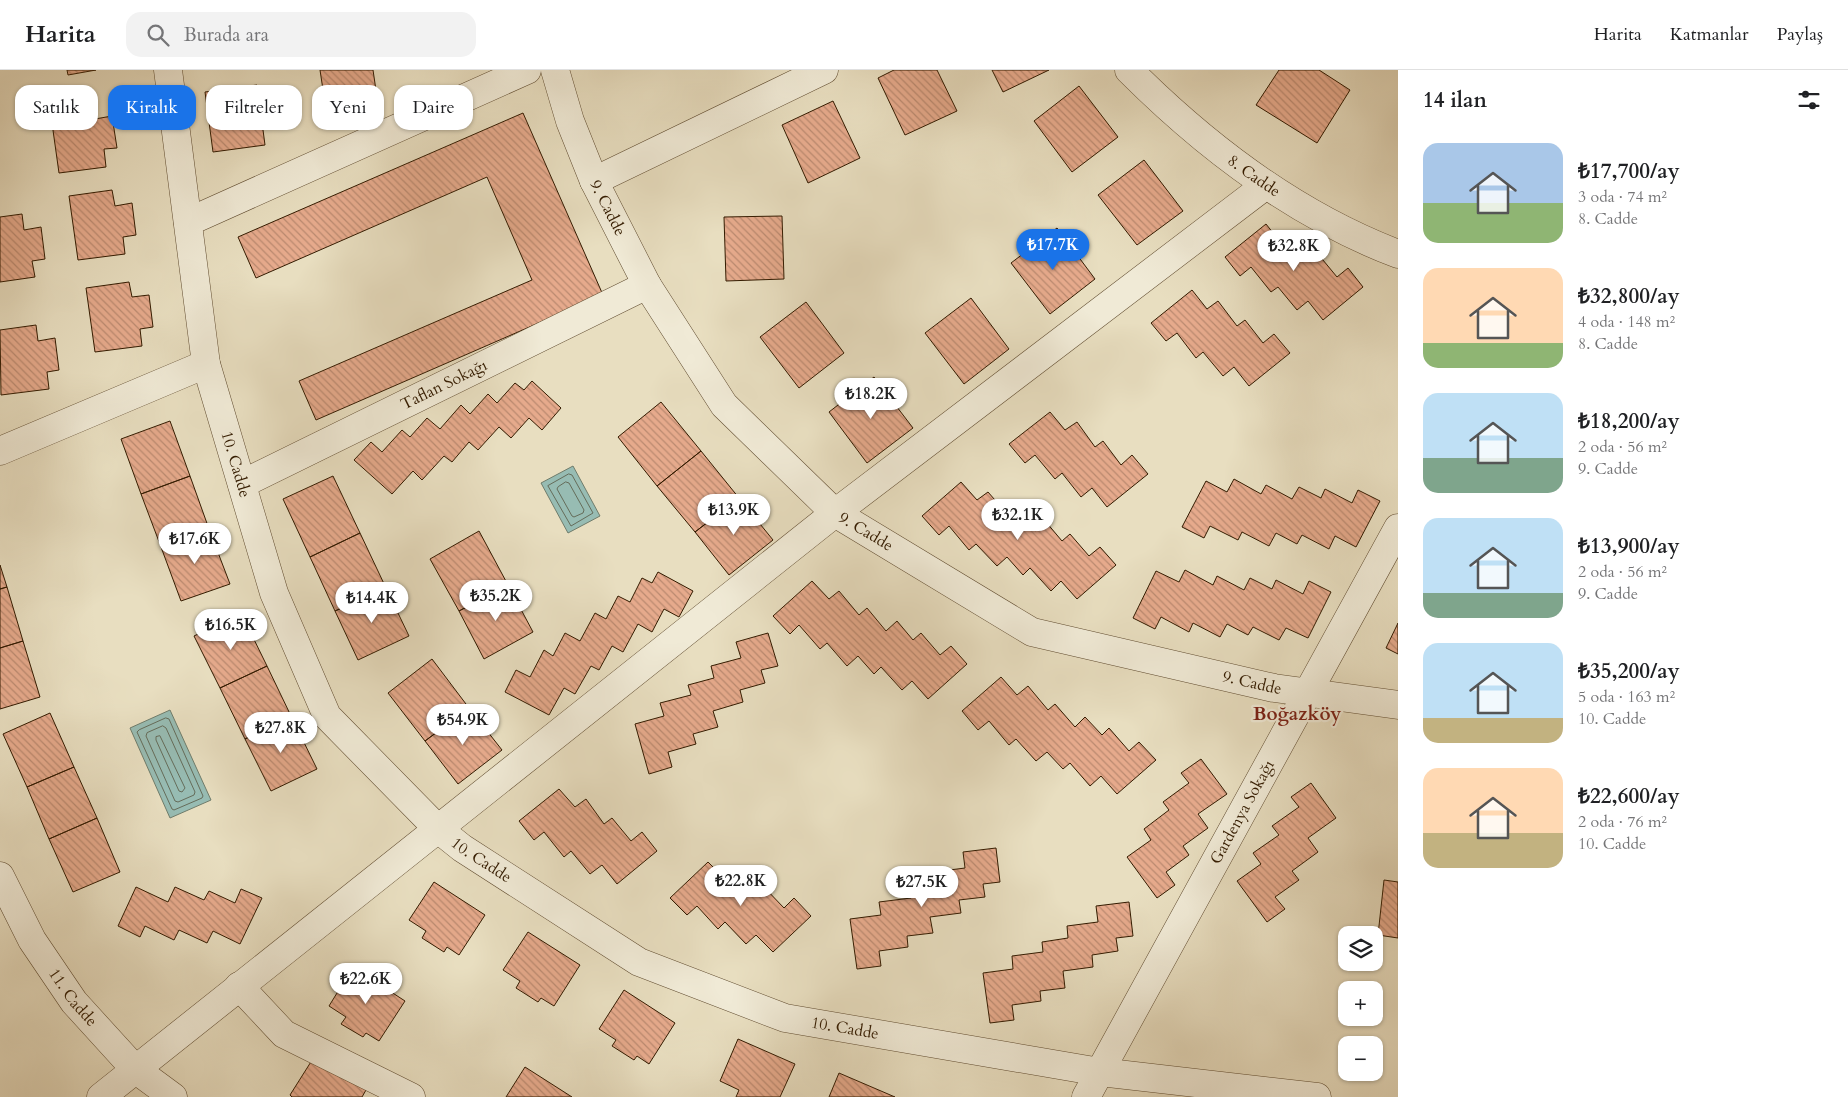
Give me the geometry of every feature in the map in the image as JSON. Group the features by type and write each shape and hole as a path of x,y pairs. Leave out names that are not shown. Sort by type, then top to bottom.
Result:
{"street":[{"name":"10. Cadde","path":"168,70 206,364 274,593 327,716 437,828 462,848 639,962 786,1018 1100,1072 1317,1097"},
{"path":"188,222 526,70"},
{"name":"9. Cadde","path":"555,70 570,120 594,181 647,285 724,405 835,513 1032,632 1274,688 1398,705"},
{"path":"594,181 824,70"},
{"name":"8. Cadde","path":"1129,70 1211,145 1266,185 1312,213 1398,254"},
{"path":"101,1097 835,513 1266,185"},
{"name":"Taflan Sokağı","path":"242,484 647,285"},
{"path":"0,452 206,364"},
{"name":"Gardenya Sokağı","path":"1086,1097 1398,528"},
{"name":"11. Cadde","path":"0,876 32,940 74,1002 135,1069 173,1097"},
{"path":"239,986 284,1034 411,1097"}],"water":[{"path":"573,466 600,516 568,533 541,483"},
{"path":"170,710 211,800 170,818 130,728"}],"building":[{"path":"67,70 96,70 68,75"},
{"path":"320,70 373,70 375,85 322,85"},
{"path":"894,70 937,70 957,111 905,135 878,78"},
{"path":"992,70 1049,70 1003,92"},
{"path":"1279,70 1319,70 1350,90 1317,143 1256,105"},
{"path":"1079,86 1118,137 1072,172 1034,121"},
{"path":"833,101 860,158 808,183 782,125"},
{"path":"523,113 603,295 316,420 299,381 532,280 487,177 256,278 238,237"},
{"path":"108,117 108,130 114,130 117,148 104,149 106,167 59,173 53,130 98,130 98,118"},
{"path":"210,130 263,130 265,145 213,152"},
{"path":"1144,160 1183,211 1137,245 1098,195"},
{"path":"112,190 115,206 132,203 136,235 123,237 125,254 78,260 69,196"},
{"path":"22,214 24,230 41,227 45,259 32,261 35,277 0,282 0,217"},
{"path":"782,216 784,279 726,281 724,217"},
{"path":"1266,224 1281,243 1292,235 1310,260 1318,254 1337,277 1348,268 1363,287 1323,320 1308,301 1297,310 1278,287 1271,292 1251,267 1240,276 1225,257"},
{"path":"1057,228 1095,279 1050,314 1011,263"},
{"path":"129,282 132,297 149,295 153,327 140,329 142,346 95,352 86,288"},
{"path":"1192,290 1207,309 1218,301 1237,326 1245,320 1263,343 1274,334 1290,353 1249,386 1234,367 1223,376 1203,352 1196,358 1177,333 1166,341 1151,323"},
{"path":"971,298 1009,349 964,384 925,333"},
{"path":"806,302 844,353 799,388 760,337"},
{"path":"36,325 38,341 55,338 59,370 47,372 49,389 1,395 0,330"},
{"path":"874,377 913,428 867,463 829,412"},
{"path":"532,381 561,408 542,430 529,418 511,438 499,427 478,450 469,442 452,462 444,456 422,480 413,471 392,494 354,460 371,442 382,452 402,430 410,437 427,418 440,429 461,405 470,414 488,394 497,403 515,383 524,390"},
{"path":"661,402 701,451 657,486 618,437"},
{"path":"1050,412 1065,430 1077,422 1095,447 1103,441 1121,465 1132,455 1148,474 1107,507 1092,488 1081,497 1062,473 1055,479 1035,455 1025,463 1009,444"},
{"path":"170,421 190,476 141,494 121,439"},
{"path":"701,451 739,498 695,532 657,486"},
{"path":"190,476 209,529 161,547 141,494"},
{"path":"333,476 360,533 310,557 283,499"},
{"path":"1234,479 1261,494 1266,485 1292,499 1299,487 1321,498 1325,489 1352,503 1358,490 1380,501 1356,547 1335,536 1329,549 1302,535 1297,544 1276,533 1269,546 1242,532 1238,540 1210,526 1204,538 1182,527 1206,481 1227,492"},
{"path":"961,482 977,500 988,492 1008,515 1016,509 1035,531 1046,522 1062,541 1070,534 1089,556 1100,547 1116,565 1077,599 1061,581 1051,591 1030,568 1023,575 1007,557 997,566 976,544 969,550 949,526 939,535 922,516"},
{"path":"739,498 773,540 729,575 695,532"},
{"path":"209,529 230,584 181,601 161,547"},
{"path":"479,531 508,585 459,611 430,559"},
{"path":"360,533 386,588 335,611 310,557"},
{"path":"0,565 7,587 0,589"},
{"path":"1185,570 1213,585 1217,576 1244,590 1250,578 1272,589 1276,580 1303,594 1309,581 1331,592 1308,638 1286,628 1279,640 1253,627 1248,635 1227,624 1220,637 1193,623 1189,632 1161,617 1155,629 1133,618 1156,571 1179,582"},
{"path":"658,572 693,591 679,617 664,609 652,632 638,624 623,652 612,646 599,670 591,666 575,694 564,688 549,715 505,692 516,670 530,677 544,650 553,656 565,633 580,641 595,613 606,619 618,596 630,602 642,578 652,583"},
{"path":"812,581 829,599 839,591 859,615 867,608 886,631 897,621 913,640 921,633 940,655 951,646 967,664 928,699 912,681 902,690 881,667 874,674 858,656 847,666 827,643 820,649 799,625 790,634 773,616"},
{"path":"508,585 533,632 484,659 459,611"},
{"path":"7,587 23,641 0,648 0,589"},
{"path":"386,588 409,636 358,660 335,611"},
{"path":"241,613 267,666 220,688 194,636"},
{"path":"1398,623 1398,654 1386,648"},
{"path":"768,633 778,666 761,670 765,683 740,690 743,702 713,711 718,727 693,734 696,744 668,752 672,767 649,774 635,724 664,716 660,703 691,695 688,685 714,678 711,666 741,658 736,642"},
{"path":"23,641 40,697 0,709 0,648"},
{"path":"432,659 469,708 425,741 388,693"},
{"path":"267,666 291,716 245,739 220,688"},
{"path":"1001,677 1017,695 1028,686 1048,710 1055,704 1075,727 1085,717 1102,735 1109,728 1129,751 1139,742 1156,760 1117,794 1101,776 1090,786 1070,763 1063,769 1047,752 1036,761 1016,739 1009,745 989,721 978,730 962,711"},
{"path":"469,708 502,750 458,784 425,741"},
{"path":"50,713 74,767 27,787 3,734"},
{"path":"291,716 317,769 271,791 245,739"},
{"path":"1201,759 1227,794 1198,814 1208,828 1183,846 1189,855 1166,872 1175,885 1157,898 1127,857 1151,840 1144,829 1169,810 1163,802 1189,783 1181,773"},
{"path":"74,767 97,818 49,839 27,787"},
{"path":"1311,783 1336,818 1308,838 1318,852 1292,871 1299,880 1275,897 1285,909 1267,922 1237,881 1261,864 1253,853 1279,835 1272,826 1299,807 1291,797"},
{"path":"559,789 575,807 586,799 604,824 612,818 631,841 642,832 657,851 617,884 602,865 590,874 571,851 564,857 544,832 534,840 519,821"},
{"path":"97,818 120,872 73,892 49,839"},
{"path":"996,848 1000,882 983,884 985,897 959,900 961,913 930,917 933,933 907,936 908,947 879,951 881,966 857,969 850,919 881,915 879,902 911,898 910,887 936,884 934,872 965,868 963,852"},
{"path":"708,862 725,879 735,870 756,893 763,886 784,908 794,898 811,916 773,952 756,935 746,944 725,922 718,929 697,906 687,915 670,898"},
{"path":"1384,880 1398,882 1398,938 1383,936 1383,926 1379,926"},
{"path":"434,882 485,915 459,955 447,947 444,952 422,938 426,931 409,920"},
{"path":"136,887 168,902 175,887 204,900 209,891 235,903 241,889 262,898 240,944 213,931 207,943 179,930 174,940 145,926 140,937 118,926"},
{"path":"1129,902 1133,936 1116,938 1118,951 1092,955 1093,967 1063,971 1065,988 1040,991 1041,1001 1012,1005 1014,1020 990,1023 983,973 1013,969 1012,956 1043,952 1042,942 1068,938 1067,926 1098,922 1096,906"},
{"path":"528,932 580,965 554,1006 541,998 538,1002 516,988 520,981 503,970"},
{"path":"353,967 405,1001 379,1041 366,1033 363,1037 341,1024 346,1017 329,1006"},
{"path":"624,990 675,1023 649,1064 637,1056 634,1060 612,1046 616,1040 599,1029"},
{"path":"738,1039 795,1064 780,1097 736,1097 739,1090 720,1081"},
{"path":"314,1057 366,1090 362,1097 292,1097 290,1095"},
{"path":"525,1067 572,1097 506,1097"},
{"path":"839,1073 895,1097 829,1097"}],"district":[{"name":"Boğazköy","path":"1297,714"}]}
